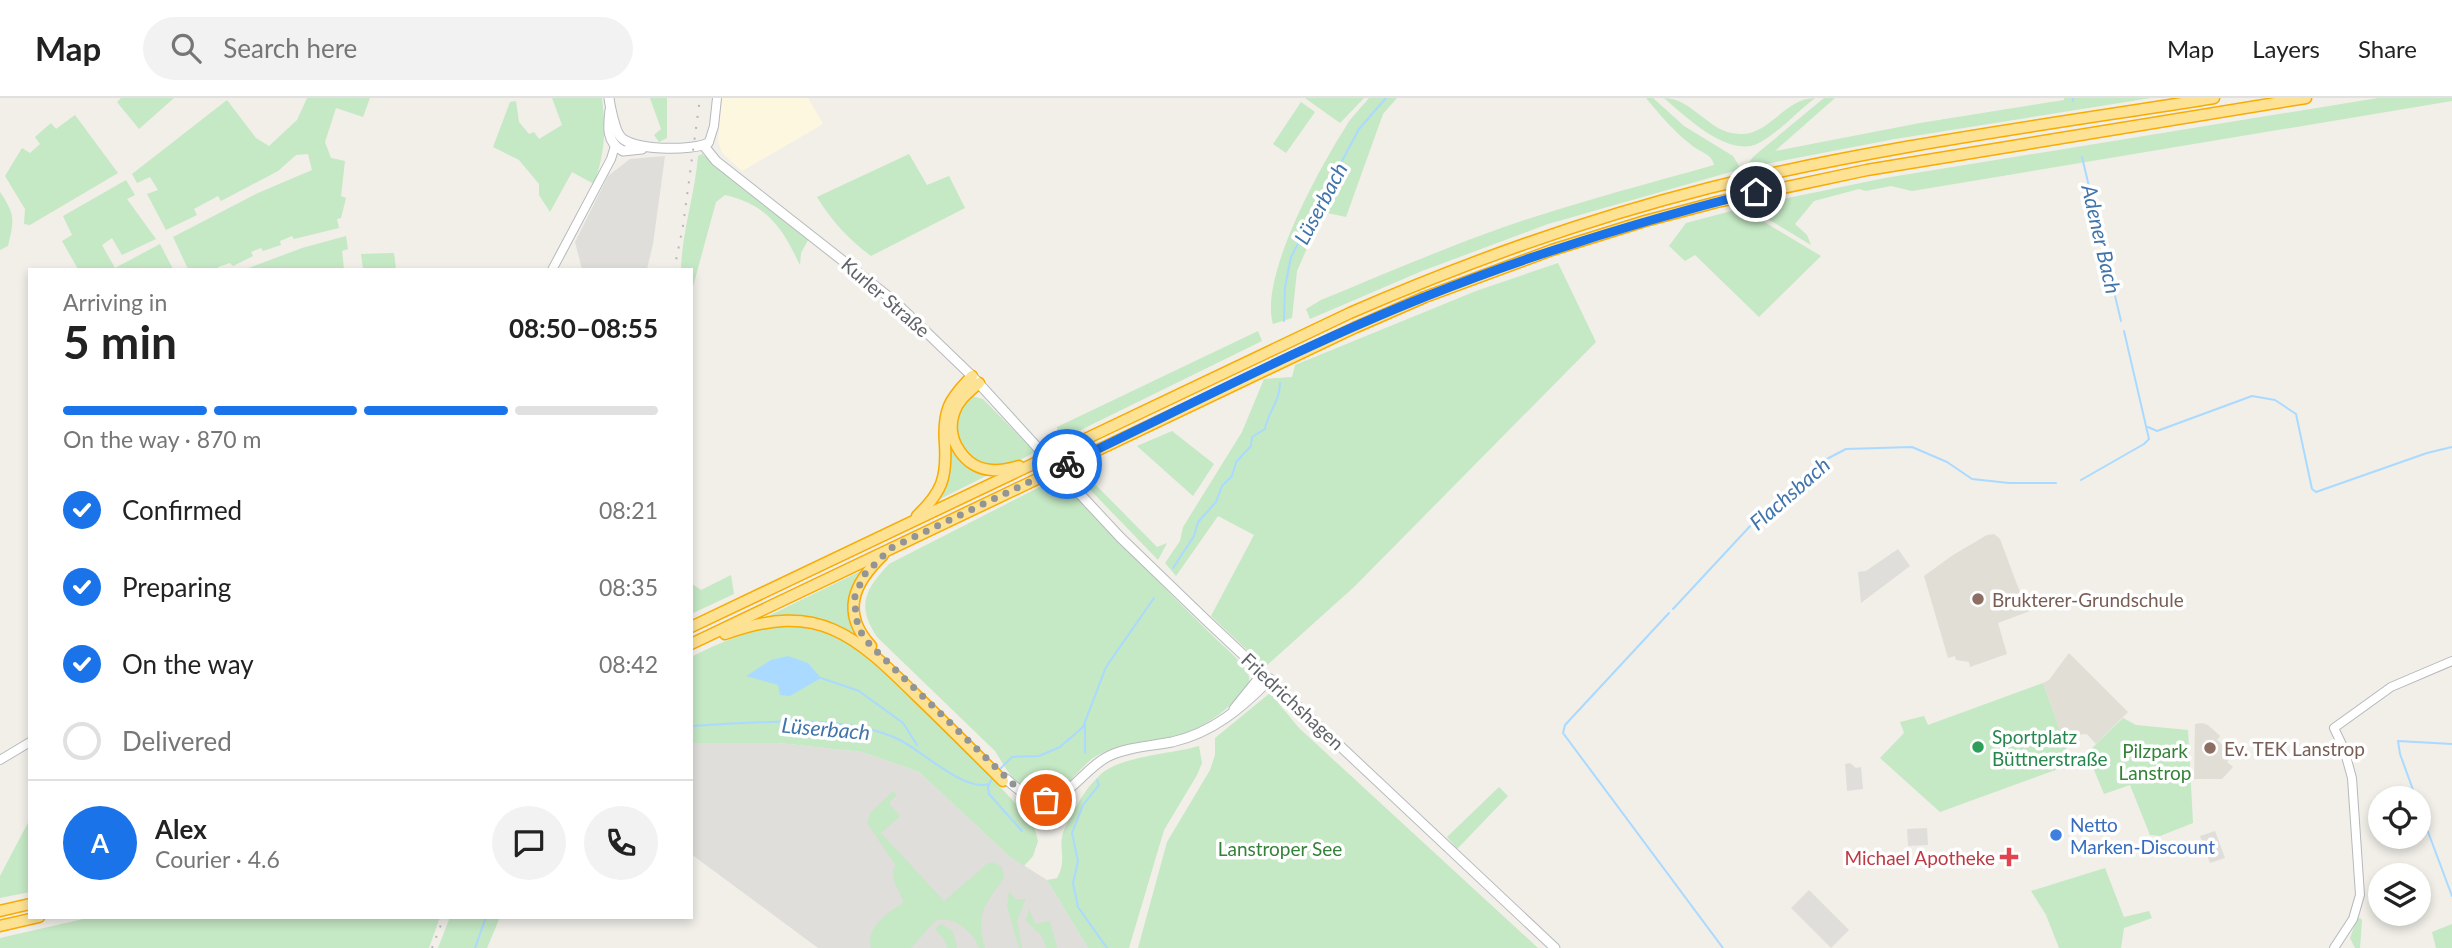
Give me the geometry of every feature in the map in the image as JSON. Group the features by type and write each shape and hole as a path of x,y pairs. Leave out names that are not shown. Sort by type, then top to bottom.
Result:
{"highway":[{"path":"693,626 1386,297 1484,258 1610,216 1711,188 1820,163 2214,98"},
{"path":"693,644 1354,328 1425,297 1563,246 1681,211 1825,178 2306,98"},
{"path":"976,380 954,413 952,431 959,452 979,468 992,470 1036,463"},
{"path":"911,522 934,498 944,479 947,463 946,416 954,395 976,380"},
{"path":"891,548 871,567 859,584 854,608 858,628 870,645 1005,780"},
{"path":"693,644 753,625 776,621 813,623 841,632 873,654 988,763"},
{"path":"0,911 28,904"},
{"path":"0,926 30,919"}],"main road":[{"path":"610,101 617,129 630,148"},
{"path":"610,101 611,145"},
{"path":"611,145 617,129"},
{"path":"611,145 630,148 707,144"},
{"name":"Kurler Straße","path":"707,144 716,161 722,163 894,301 976,380 1037,447"},
{"name":"Friedrichshagen","path":"1037,447 1120,537 1555,948"},
{"path":"1005,780 1024,794 1039,800 1053,798 1108,756 1192,735 1215,724 1231,713 1266,676"}],"street":[{"path":"707,144 714,126 717,98"},
{"path":"553,268 605,169 611,145"},
{"path":"605,169 630,148"},
{"path":"2335,947 2353,919 2360,895 2352,778 2344,749 2334,729 2391,687 2452,661"},
{"path":"0,760 28,743"}],"shaded area":[{"path":"722,98 808,98 823,124 742,171 722,153 718,141"},
{"path":"665,156 647,268 582,268 575,242 608,176 630,159"},
{"name":"Brukterer-Grundschule","path":"1994,534 2000,539 2030,611 1998,623 2007,654 1970,667 1969,662 1956,660 1955,656 1948,658 1924,576 1953,555 1987,535"},
{"path":"1898,549 1910,566 1861,603 1858,572 1866,571"},
{"path":"2069,653 2128,712 2096,744 2087,734 2062,736 2043,683 2049,680"},
{"name":"Ev. TEK Lanstrop","path":"2202,723 2220,736 2217,740 2233,755 2227,762 2233,767 2222,779 2194,779 2195,724"},
{"path":"693,743 779,743 862,752 919,772 1009,856 1047,880 1088,948 818,948 693,855"},
{"path":"1850,763 1856,768 1861,767 1863,789 1847,791 1845,764"},
{"path":"1927,828 1928,845 1908,846 1907,829"},
{"path":"2215,831 2225,858 2210,863 2200,836"},
{"path":"1809,890 1849,930 1831,948 1791,908"}],"green space":[{"path":"121,98 174,98 139,129 117,102"},
{"path":"307,98 370,98 363,117 336,108 325,142 331,158 345,161 341,196 346,198 341,218 337,219 339,228 294,239 292,236 280,241 281,245 251,252 253,256 233,266 230,263 218,268 188,268 173,237 258,193 312,170 308,154 296,155 278,171 221,201 218,196 194,209 197,215 166,230 147,194 158,190 150,177 137,183 132,174 227,100 256,138 269,146 297,120"},
{"path":"552,98 602,98 604,131 594,184 572,172 550,212 539,195 539,184 519,160 493,147 510,102 516,101 519,122 529,134 534,132 539,139 562,125"},
{"path":"650,98 667,98 667,138 659,142 654,135 661,129"},
{"path":"1305,98 1364,98 1340,123"},
{"path":"1369,98 1397,98 1383,114 1346,217 1323,212 1297,271 1292,318 1273,324 1271,304 1275,279 1294,224 1334,146 1350,120"},
{"path":"1646,98 1653,98 1684,126 1733,156 1741,169 1548,224 1422,271 1310,319 1306,309 1321,300 1458,244 1556,210 1714,165 1709,156 1674,130"},
{"path":"1664,98 1684,104 1719,128 1740,134 1760,129 1795,104 1815,98 1781,128 1759,143 1747,146 1721,141 1683,115"},
{"path":"1824,98 1835,98 1775,151 2064,98 2151,98 1895,139 1750,167 1749,162 1754,156"},
{"path":"2378,98 2452,98 2452,101 1912,191 1891,186 1866,191 1859,189 1814,201 1795,224 1807,235 1811,245 1763,216 1758,204 1885,178"},
{"path":"1301,102 1315,112 1286,153 1273,144"},
{"path":"75,115 118,173 30,225 24,224 25,209 5,176 22,148 30,153 40,144 35,137 51,123 56,129"},
{"path":"702,154 808,240 801,253 800,265 787,240 772,220 752,205 725,195 716,202 693,287 693,268 681,268 698,156"},
{"path":"909,154 927,185 949,176 965,208 871,256 841,229 817,197"},
{"path":"126,180 135,195 127,199 156,239 122,255 112,238 102,245 115,268 77,268 62,241 72,235 63,216"},
{"path":"0,192 9,207 12,224 8,246 0,250"},
{"path":"1754,205 1761,220 1821,256 1759,317 1695,255 1685,261 1669,246 1686,223"},
{"path":"346,236 348,249 342,251 344,268 249,268 302,248"},
{"path":"160,244 172,268 115,268"},
{"path":"394,253 396,268 363,268 361,254"},
{"path":"1558,263 1596,342 1354,587 1265,667 1211,616 1254,535 1218,516 1176,576 1165,563 1180,541 1183,527 1242,432 1264,379 1292,377 1295,365 1476,291"},
{"path":"1258,331 1262,341 1046,447 1042,443 1057,435 1057,427"},
{"path":"969,395 983,399 1035,452 1003,467 989,466 971,458 959,442 955,424 958,412"},
{"path":"1172,431 1214,464 1193,496 1137,446"},
{"path":"949,434 986,476 936,501"},
{"path":"1081,470 1157,547 1167,543 1158,560 1075,474"},
{"path":"1057,478 1240,662 1248,672 1249,681 1245,690 1229,706 1205,724 1177,736 1108,750 1092,759 1058,790 1040,793 1032,792 1019,784 995,751 877,637 865,607 869,590 889,564"},
{"path":"863,570 854,588 860,639 833,626 762,619"},
{"path":"731,575 734,594 693,613 693,584 701,590"},
{"path":"797,626 833,635 853,644 873,660 974,759 1033,822 1038,841 1033,856 1024,866 1009,856 919,772 862,752 779,743 693,743 693,656 723,642 767,628"},
{"name":"Sportplatz Büttnerstraße","path":"2043,683 2072,764 1940,812 1880,758 1904,733 1900,722 1924,716 1928,725"},
{"name":"Lanstroper See","path":"1270,693 1299,728 1538,948 1138,948 1167,842 1210,770 1215,755 1215,738"},
{"name":"Pilzpark Lanstrop","path":"2123,718 2136,725 2188,730 2193,823 2160,836 2150,835 2130,785 2104,794 2087,753"},
{"path":"1199,746 1202,763 1164,830 1129,948 1088,948 1047,880 1057,878 1060,871 1062,836 1075,808 1094,781 1109,769 1133,760"},
{"path":"1499,787 1508,796 1457,849 1447,837"},
{"path":"893,791 897,795 890,801 890,805 900,816 881,833 944,901 988,863 993,862 1002,867 1004,878 987,903 982,917 985,948 979,948 962,926 942,919 935,921 911,948 871,948 870,940 875,927 885,915 904,902 894,881 893,869 896,866 867,823 870,813"},
{"path":"28,823 28,892 0,898 0,876"},
{"path":"2105,868 2124,917 2149,911 2152,918 2124,928 2121,948 2059,948 2046,915 2031,891"},
{"path":"1009,891 1016,899 1026,899 1017,921 1022,948 1019,948 1007,906"},
{"path":"1029,909 1035,924 1050,921 1057,948 1046,948 1040,934 1026,920"},
{"path":"2360,918 2360,948 2355,948 2350,938 2357,919"},
{"path":"83,919 439,919 429,948 0,948 0,938"},
{"path":"449,919 499,919 487,948 438,948"},
{"path":"941,924 953,931 957,948 947,948 944,939 936,931 936,927"},
{"path":"2452,924 2452,948 2436,948 2432,932"}],"water":[{"path":"788,656 808,663 821,678 790,696 780,695 778,685 746,676 771,660"}],"waterway":[{"name":"Lüserbach","path":"1284,321 1285,287 1291,257 1359,129 1386,98"},
{"name":"Adener Bach","path":"2082,157 2121,321"},
{"name":"Adener Bach","path":"2081,480 2149,439 2124,331"},
{"name":"Lüserbach","path":"1173,568 1194,536 1198,522 1216,502 1222,486 1232,476 1236,462 1251,446 1252,437 1265,429 1280,383"},
{"name":"Adener Bach","path":"2148,427 2157,431 2252,396 2275,400 2296,414 2312,489 2316,492 2427,453 2452,447"},
{"name":"Flachsbach","path":"1673,609 1766,509 1819,463 1846,449 1912,447 1947,462 1972,479 2009,483 2056,483"},
{"path":"999,770 1012,757 1039,756 1060,747 1083,727 1106,667 1154,598"},
{"name":"Flachsbach","path":"1669,613 1565,725 1563,733 1723,948"},
{"path":"821,678 859,691 903,723 917,745"},
{"name":"Lüserbach","path":"693,726 797,721 852,726 877,731 900,740 956,777 979,785 989,784"},
{"path":"1085,722 1085,753"},
{"path":"2412,786 2398,741 2452,744"},
{"path":"993,776 988,787 989,794 1022,831"},
{"path":"1097,780 1099,785 1083,805 1072,833 1078,861 1073,883 1078,907 1107,948"},
{"path":"2431,840 2452,896"},
{"name":"Lüserbach","path":"475,948 485,919"}],"railway":[{"path":"674,268 683,226 700,98"},
{"path":"432,948 443,919"}],"way so far":[{"path":"1046,800 1032,798 1006,779 870,645 858,628 854,599 864,575 891,548 1067,464"}],"place":[{"name":"Brukterer-Grundschule","path":"1978,599"},
{"name":"Sportplatz Büttnerstraße","path":"1978,747"},
{"name":"Ev. TEK Lanstrop","path":"2210,748"},
{"name":"Netto Marken-Discount","path":"2056,835"},
{"name":"Michael Apotheke","path":"2009,857"}],"route":[{"path":"1067,464 1316,345 1425,297 1615,229 1756,192"}]}
